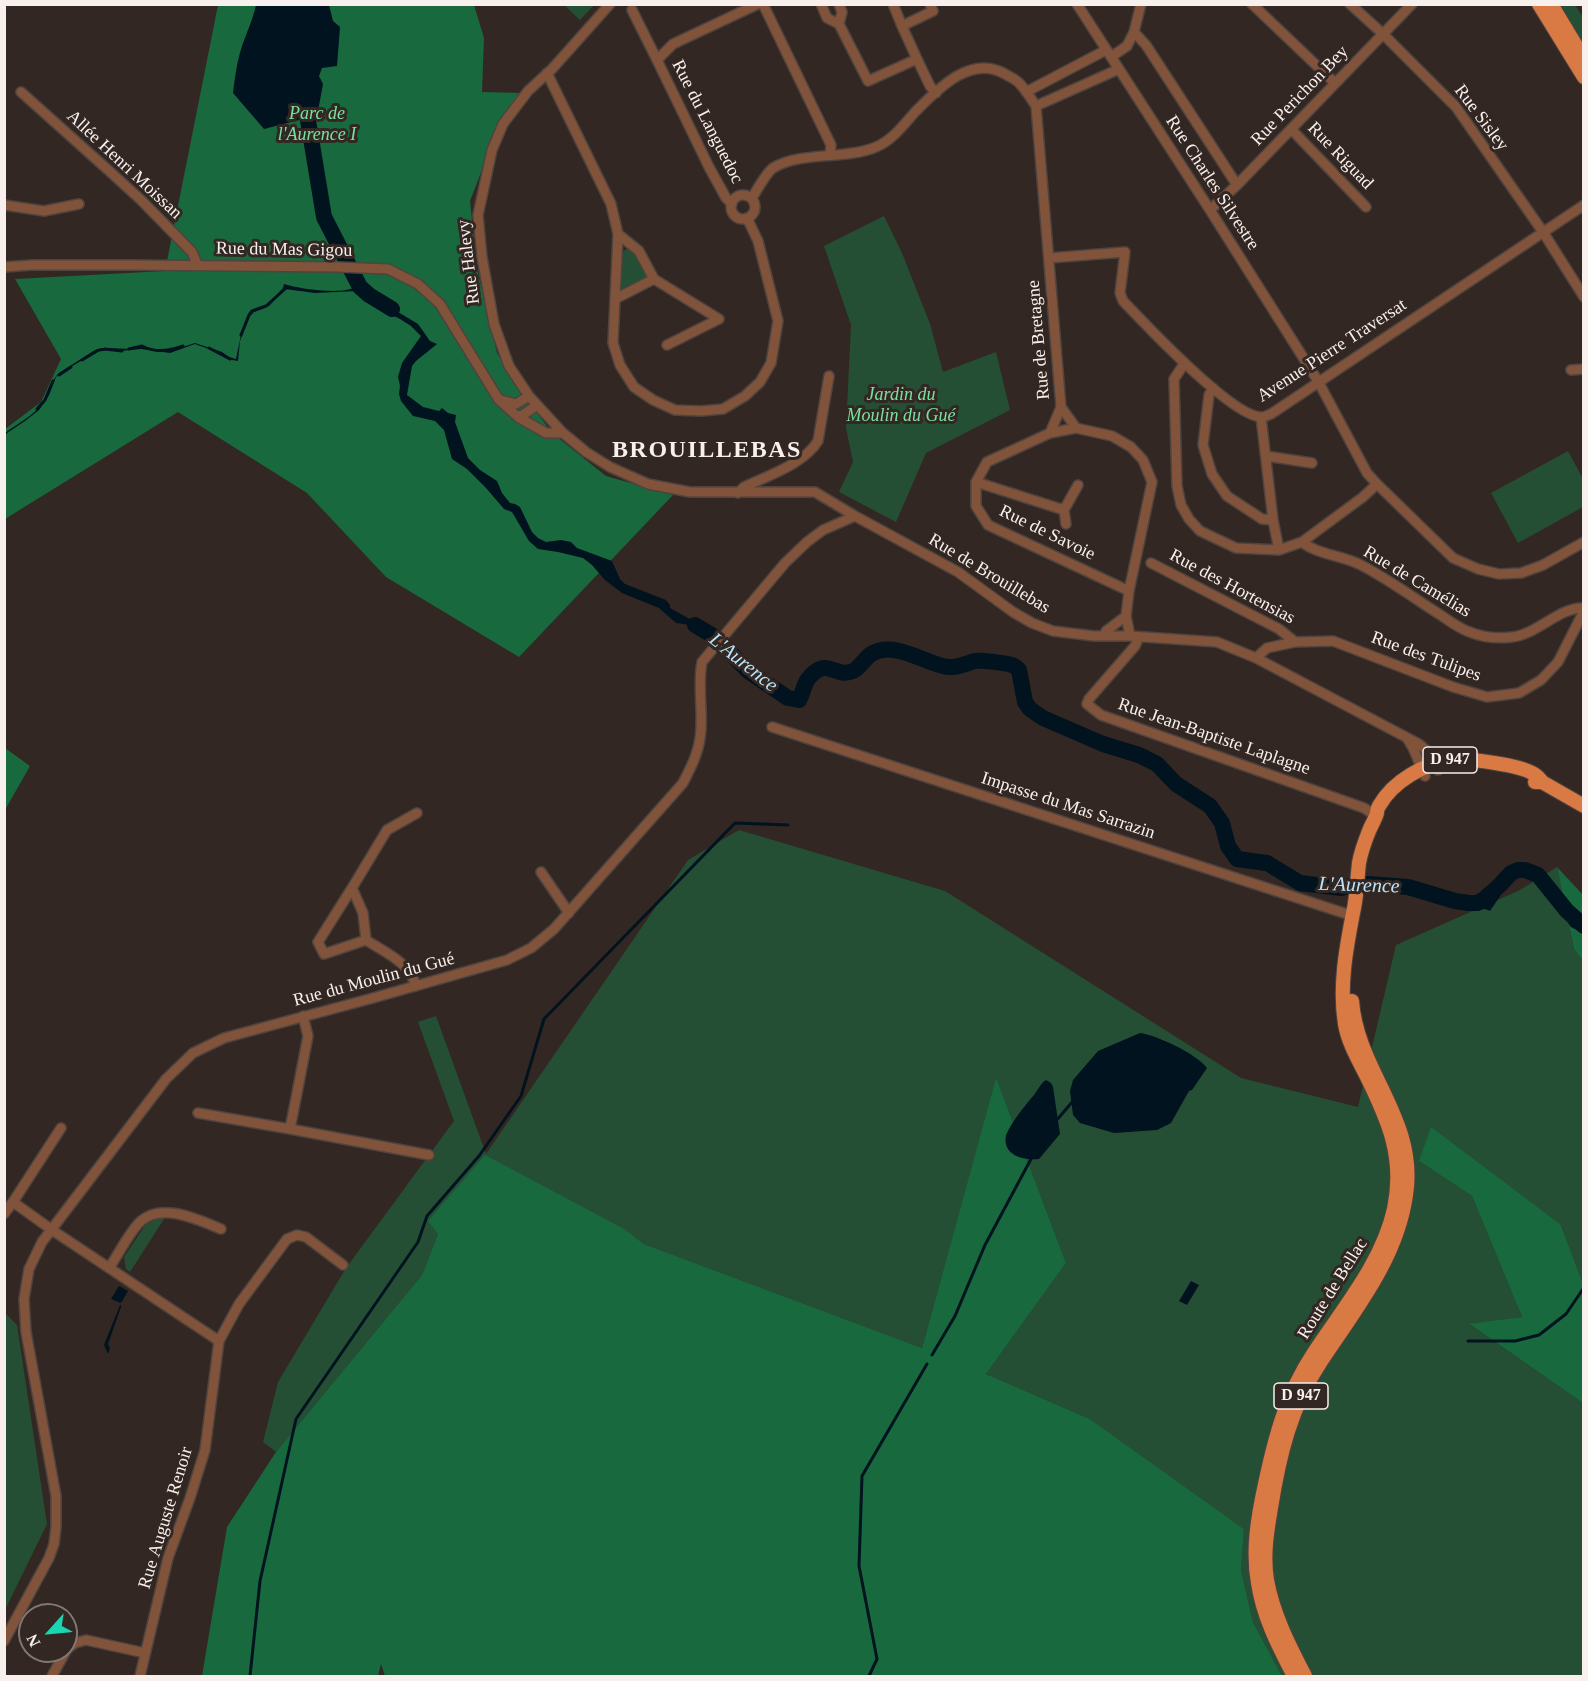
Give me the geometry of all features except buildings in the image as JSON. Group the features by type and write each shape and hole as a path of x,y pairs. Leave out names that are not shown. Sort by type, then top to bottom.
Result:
{"main road":[{"path":"1539,4 1584,77"},
{"path":"1551,4 1584,59"},
{"name":"D 947","path":"1376,816 1429,769 1464,759 1493,763 1535,774 1542,782 1584,806"},
{"name":"Route de Bellac","path":"1294,1677 1268,1620 1256,1574 1258,1524 1268,1469 1281,1418 1295,1385 1381,1250 1390,1224 1397,1190 1398,1169 1389,1124 1358,1058 1346,1027 1343,1010 1343,982 1349,926 1353,916 1359,863 1366,838 1376,816"},
{"name":"Route de Bellac","path":"1305,1677 1282,1629 1267,1581 1265,1550 1274,1491 1288,1432 1297,1406 1319,1364 1368,1291 1388,1255 1403,1213 1407,1188 1407,1164 1402,1132 1361,1044 1353,1015 1351,995 1355,927 1353,916"}],"street":[{"name":"Rue Halevy","path":"537,405 509,366 494,324 482,257 478,215 492,150 503,123 528,91 610,4"},
{"name":"Rue du Languedoc","path":"732,204 708,167 657,60 673,44 758,4"},
{"path":"763,4 831,145 830,155"},
{"path":"821,4 827,18 839,24 868,81 917,59"},
{"path":"839,4 842,12 839,24"},
{"path":"893,4 930,86 936,93"},
{"path":"902,26 933,11 930,4"},
{"name":"Rue Charles Silvestre","path":"1077,4 1318,381 1367,473 1377,484 1453,558 1478,569 1499,574 1521,573 1584,542"},
{"path":"1026,92 1127,46 1134,32 1140,4"},
{"path":"1252,4 1335,83"},
{"name":"Rue Sisley","path":"1350,4 1456,107 1543,232 1584,297"},
{"name":"Rue Perichon Bey","path":"1210,210 1412,4"},
{"path":"632,10 657,60"},
{"path":"1134,32 1146,45 1237,185"},
{"path":"752,198 772,169 791,162 857,153 877,147 893,136 918,109 954,77 963,72 983,68 999,70 1019,82 1036,106 1119,69"},
{"path":"547,73 612,204 618,234 613,343 620,365 634,387 653,400 675,410 701,411 723,408 745,396 760,382 771,363 778,321 758,241 747,218"},
{"name":"Allée Henri Moissan","path":"21,92 141,200 192,252 198,266"},
{"name":"Rue de Bretagne","path":"1036,106 1061,407 1076,428"},
{"name":"Rue Riguad","path":"1291,129 1366,207"},
{"path":"740,195 752,198 756,206 753,214 747,218 740,218 734,214 731,207 733,200 740,195"},
{"path":"4,205 44,211 79,204"},
{"name":"Avenue Pierre Traversat","path":"1049,258 1125,252 1120,293 1123,301 1184,364 1243,411 1262,417 1271,414 1584,205"},
{"path":"618,234 639,251 654,279 719,319 667,345"},
{"name":"Rue du Mas Gigou","path":"4,267 32,265 388,269 418,284 440,304 499,400 517,416 546,433 563,433"},
{"path":"615,299 654,279"},
{"path":"1184,364 1174,379 1176,486 1181,505 1189,519 1200,531 1236,548 1279,550 1302,542 1377,484"},
{"path":"1571,370 1584,369"},
{"path":"738,494 744,487 802,458 813,449 818,441 830,376"},
{"path":"1213,388 1209,396 1203,445 1212,474 1227,496 1262,519 1273,520"},
{"path":"499,400 516,404 529,396"},
{"path":"517,416 523,415 537,405"},
{"name":"Rue de Brouillebas","path":"537,405 563,433 586,452 610,467 648,484 690,492 738,494 815,492 958,572 1013,612 1053,631 1094,636 1217,642 1256,658 1406,736 1428,752 1429,769"},
{"path":"1050,433 1061,407"},
{"path":"1262,417 1273,520 1279,550"},
{"path":"1064,510 976,482 987,462 1050,433 1076,428 1112,436 1131,447 1143,460 1152,482 1129,591 1126,616 1134,637"},
{"path":"1266,456 1312,463"},
{"name":"Rue de Savoie","path":"976,482 976,506 988,525 1129,591"},
{"path":"1066,524 1064,510 1078,485"},
{"name":"Rue du Moulin du Gué","path":"4,1641 49,1558 54,1545 56,1527 56,1496 26,1332 24,1299 29,1269 42,1242 160,1087 193,1053 214,1042 507,960 531,948 554,929 683,783 694,760 700,738 699,677 702,662 785,563 807,542 823,530 855,516"},
{"name":"Rue de Camélias","path":"1302,542 1311,549 1339,556 1361,565 1466,631 1486,637 1514,637 1529,632 1570,610 1578,608 1584,610"},
{"name":"Rue des Hortensias","path":"1151,563 1279,629 1295,642"},
{"name":"Rue des Tulipes","path":"1256,658 1267,648 1295,642 1333,641 1453,687 1487,697 1519,693 1541,680 1558,662 1584,610"},
{"path":"1105,635 1106,631 1126,616"},
{"name":"Rue Jean-Baptiste Laplagne","path":"1134,637 1136,646 1089,699 1087,704 1101,715 1364,808 1376,816"},
{"name":"Impasse du Mas Sarrazin","path":"772,728 1353,916"},
{"path":"366,940 324,954 318,942 387,830 417,813"},
{"path":"542,873 569,913"},
{"path":"352,888 363,913 366,940"},
{"path":"366,940 405,965 416,986"},
{"path":"290,1129 308,1036 303,1016"},
{"path":"198,1113 429,1155"},
{"path":"4,1214 61,1128"},
{"path":"13,1202 219,1341"},
{"path":"109,1268 140,1222 152,1214 187,1215 221,1229"},
{"name":"Rue Auguste Renoir","path":"140,1677 168,1558 205,1450 219,1341 239,1304 287,1239 297,1235 306,1237 343,1264"},
{"path":"52,1677 67,1649 75,1643 86,1640 145,1653"}],"green space":[{"name":"Parc de l'Aurence I","path":"218,5 474,5 484,38 482,92 523,93 501,120 470,201 477,269 497,353 552,433 606,476 673,495 519,657 386,577 307,493 178,412 5,519 5,429 41,402 61,359 15,279 165,271"},
{"path":"564,5 594,5 580,20"},
{"path":"1559,5 1575,5 1583,17 1583,47"},
{"name":"Jardin du Moulin du Gué","path":"884,216 902,253 930,324 943,372 996,352 1010,410 926,453 896,522 839,492 853,462 846,428 851,325 824,246"},
{"path":"627,249 634,252 647,277 621,289 620,260 622,252"},
{"path":"1568,451 1583,479 1583,507 1518,543 1491,493"},
{"path":"5,748 30,766 5,810"},
{"path":"739,830 945,891 1241,1078 1358,1107 1396,945 1520,890 1557,867 1574,949 1583,961 1583,1284 1561,1225 1419,1161 1472,1196 1522,1317 1470,1325 1583,1403 1583,1676 1282,1676 1253,1622 1241,1570 1244,1529 1090,1419 986,1374 1066,1263 996,1079 922,1348 644,1244 626,1230 438,1234 422,1275 276,1452 263,1442 278,1382 346,1268 454,1121 418,1022 436,1016 486,1154 688,860"},
{"path":"1557,867 1583,895 1583,961 1574,949"},
{"path":"996,1078 1066,1263 986,1374 1090,1419 1244,1529 1241,1570 1253,1622 1282,1676 385,1676 381,1664 378,1676 202,1676 227,1527 276,1452 422,1275 438,1234 428,1221 485,1155 626,1230 644,1244 922,1348"},
{"path":"1431,1127 1561,1225 1583,1284 1583,1403 1469,1324 1522,1317 1472,1196 1419,1161"},
{"path":"157,1219 164,1219 130,1272 126,1269 124,1257 146,1224"},
{"path":"5,1313 17,1325 47,1524 5,1610"}],"water":[{"path":"256,5 329,5 333,21 340,27 337,66 322,68 319,76 323,84 318,111 299,120 264,129 233,93 240,52"},
{"path":"352,273 363,291 418,324 430,341 437,344 412,366 407,395 423,407 439,411 442,408 456,415 455,422 468,458 480,470 497,481 502,493 510,503 520,507 532,532 538,538 546,542 561,540 571,542 577,548 612,561 620,579 625,584 666,600 670,608 717,634 712,640 689,625 676,623 659,608 622,593 583,558 538,549 529,541 512,512 504,509 467,469 452,459 444,430 435,421 413,416 401,401 398,377 402,363 421,336 411,326 357,291 315,293 285,289 269,306 250,316 240,341 238,361 227,359 220,353 195,344 170,353 141,349 109,350 96,352 56,377 59,373 101,348 135,349 142,346 159,351 170,351 195,343 236,359 242,330 249,315 252,311 266,307 284,284 321,290 355,287 348,274"},
{"path":"56,377 49,395 39,410 7,433 5,437 5,433 43,403"},
{"path":"724,647 770,687 780,694 799,700 806,682 815,672 826,668 846,673 853,671 870,655 882,650 901,651 948,667 975,661 1013,665 1019,670 1025,702 1030,709 1043,718 1103,744 1139,755 1157,764 1176,784 1210,806 1222,823 1228,846 1237,859 1267,863 1300,883 1341,888 1350,886 1350,892 1307,889 1264,867 1227,858 1219,825 1209,808 1177,789 1158,768 1147,762 1101,748 1036,719 1023,708 1013,669 976,663 945,670 898,653 883,653 874,657 853,674 818,672 808,683 804,700 795,706 747,674 721,650"},
{"path":"1518,870 1529,871 1537,875 1583,926 1583,933 1571,927 1536,878 1527,875 1513,877 1490,911 1475,910 1403,891 1366,889 1367,884 1400,886 1457,902 1476,903 1488,898 1508,876"},
{"path":"1140,1033 1176,1046 1195,1057 1207,1068 1189,1091 1171,1123 1157,1130 1114,1133 1080,1123 1073,1115 1070,1091 1073,1080 1098,1051"},
{"path":"1046,1080 1053,1087 1060,1134 1039,1159 1020,1158 1010,1152 1006,1135 1018,1114"},
{"path":"1191,1281 1199,1285 1187,1305 1179,1301"},
{"path":"119,1286 128,1291 121,1303 111,1299"},
{"path":"120,1305 108,1344 110,1348 108,1354 104,1345"}],"waterway":[{"name":"L'Aurence","path":"304,96 324,217 360,287 392,309"},
{"path":"241,335 252,311 266,306 286,288"},
{"path":"129,349 142,346 152,350 162,350 183,346"},
{"path":"209,348 230,359"},
{"path":"105,349 122,351"},
{"path":"82,360 97,351"},
{"path":"59,375 71,367"},
{"path":"37,409 45,400 53,381"},
{"name":"L'Aurence","path":"695,625 715,637 748,671 788,698 799,700 806,682 815,672 826,668 846,673 853,671 870,655 882,650 901,651 948,667 975,661 1015,666 1019,670 1025,702 1030,709 1043,718 1103,744 1139,755 1157,764 1176,784 1210,806 1222,823 1228,846 1237,859 1267,863 1300,883 1341,888 1368,884 1408,887 1469,903 1483,900 1511,873 1525,870 1538,875 1567,911 1584,926"},
{"path":"250,1676 260,1581 296,1419 418,1242 427,1216 479,1156 521,1096 544,1019 735,823 788,825"},
{"path":"1056,1121 1073,1101"},
{"path":"932,1355 955,1316 985,1245 1031,1159"},
{"path":"1468,1341 1515,1341 1539,1335 1566,1314 1583,1289"},
{"path":"869,1676 877,1659 859,1566 862,1476 927,1364"}],"district":[{"name":"BROUILLEBAS","path":"707,451"}]}
